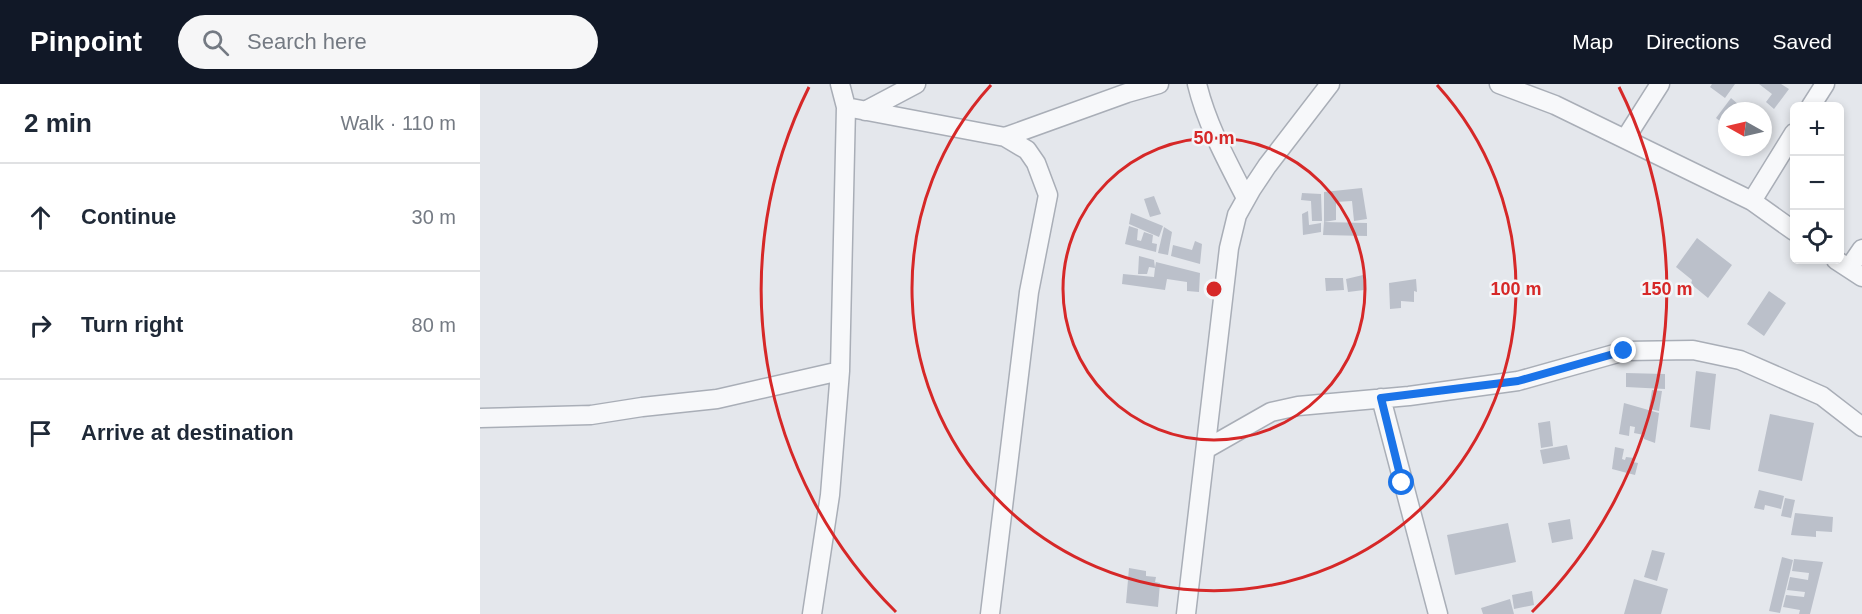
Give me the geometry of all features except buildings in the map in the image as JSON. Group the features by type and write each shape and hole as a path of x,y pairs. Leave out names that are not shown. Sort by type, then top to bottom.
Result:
{"street":[{"path":"812,614 830,495 840,371 846,107 840,84"},
{"path":"865,111 916,84"},
{"path":"1005,137 1126,89 1159,84"},
{"path":"1197,84 1203,110 1246,198"},
{"path":"1186,614 1229,248 1237,215 1267,166 1330,84"},
{"path":"1499,84 1555,105 1752,201 1790,228"},
{"path":"1625,139 1660,84"},
{"path":"1814,102 1825,84"},
{"path":"846,107 1005,137 1026,150 1036,163 1048,195 1029,292 990,614"},
{"path":"1752,201 1790,139"},
{"path":"1849,268 1862,249"},
{"path":"1206,449 1271,412 1298,406 1518,381 1624,351 1693,350 1740,360 1822,396 1862,427"},
{"path":"480,418 591,415 717,399 840,371"},
{"path":"1381,398 1438,614"}],"route":[{"path":"1402,483 1381,398 1518,381 1624,351"}]}
